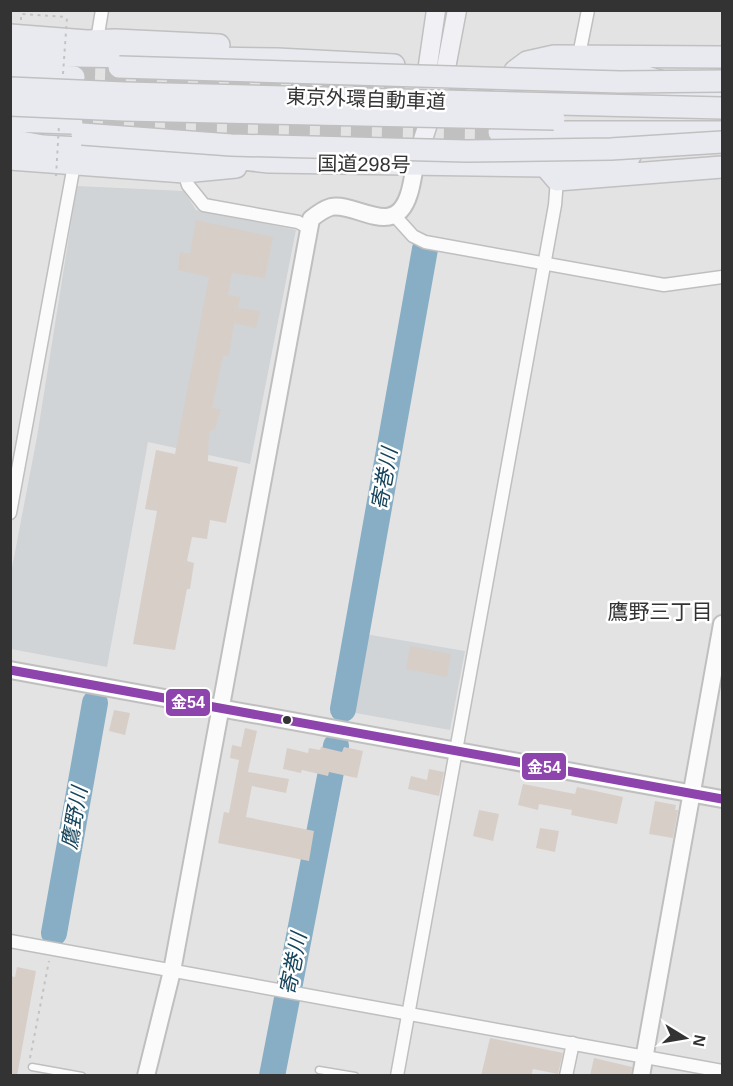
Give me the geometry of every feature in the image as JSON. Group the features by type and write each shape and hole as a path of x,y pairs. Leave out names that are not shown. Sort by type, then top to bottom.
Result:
{"highway":[{"path":"10,35 87,41 217,45 225,46 234,59"},
{"path":"10,55 234,59 515,71 620,69 720,96"},
{"path":"515,71 527,62 554,56 723,57"},
{"path":"43,57 119,67 620,81 720,96"},
{"path":"10,73 74,77"},
{"name":"東京外環自動車道","path":"10,88 170,94 720,96"},
{"path":"504,92 720,96"},
{"name":"東京外環自動車道","path":"10,105 721,132"},
{"path":"10,121 231,145 466,150 611,149 721,132"},
{"path":"10,132 77,128"},
{"path":"499,132 721,132"},
{"name":"国道298号","path":"10,140 43,146 206,155 269,162 551,173 721,132"},
{"path":"10,159 184,172 269,162"},
{"path":"551,173 723,167"}],"main road":[{"path":"436,10 437,68"},
{"path":"415,166 437,68 457,10"}],"street":[{"path":"96,40 102,10"},
{"path":"579,55 588,10"},
{"path":"10,513 74,165"},
{"path":"146,1076 172,971 311,219 331,207 344,207 376,218 394,215 402,208 409,195 415,166"},
{"path":"184,172 188,185 204,205 298,222 309,228"},
{"path":"397,1076 543,263 551,173"},
{"path":"394,215 413,236 425,242 664,285 723,277"},
{"path":"641,1076 723,624"},
{"path":"10,670 723,799"},
{"path":"10,941 723,1071"},
{"path":"566,1076 573,1043"}],"lane":[{"path":"31,1066 82,1076"},
{"path":"320,1070 355,1076"}],"path":[{"path":"31,1066 51,948"}],"shaded area":[{"path":"77,186 184,191 196,210 296,230 250,464 148,442 107,667 11,649 11,573 37,437"},
{"path":"365,634 465,651 450,730 350,712"}],"building":[{"path":"196,220 273,237 265,278 232,273 228,295 240,297 238,308 260,311 256,328 234,323 229,356 223,356 212,408 221,409 215,429 209,432 208,461 238,467 226,523 210,520 207,539 192,537 187,561 194,563 175,650 133,644 157,511 145,509 156,450 175,454 209,277 178,270 180,252 190,254"},
{"path":"410,646 451,654 447,677 406,669"},
{"path":"114,710 130,713 125,735 109,731"},
{"path":"245,728 257,731 248,772 289,779 286,793 252,786 246,817 314,831 309,861 218,843 224,812 229,813 239,760 230,758 232,745 241,747"},
{"path":"321,747 342,752 344,747 363,751 357,778 329,772 328,776 302,770 301,773 283,769 287,748 308,753 309,748 320,750"},
{"path":"429,769 444,772 439,796 408,789 411,776 427,780"},
{"path":"523,784 575,794 577,787 623,797 617,824 571,815 572,810 539,804 538,810 518,805"},
{"path":"655,801 676,805 675,810 678,810 673,838 649,834"},
{"path":"479,810 499,814 493,841 473,836"},
{"path":"540,828 559,831 555,852 536,848"},
{"path":"17,967 36,971 17,1076 10,1076 10,976 15,977"},
{"path":"490,1038 563,1053 558,1074 533,1069 531,1076 481,1076"},
{"path":"594,1058 632,1067 631,1076 590,1076"}],"waterway":[{"name":"寄巻川","path":"343,709 425,249"},
{"name":"鷹野川","path":"54,933 95,703"},
{"name":"寄巻川","path":"272,1076 336,746"}],"tunnel":[{"path":"74,77 504,92"},
{"path":"72,123 499,132"}],"transit line":[{"name":"金54","path":"10,670 722,799"}],"district":[{"name":"鷹野三丁目","path":"660,611"}]}
